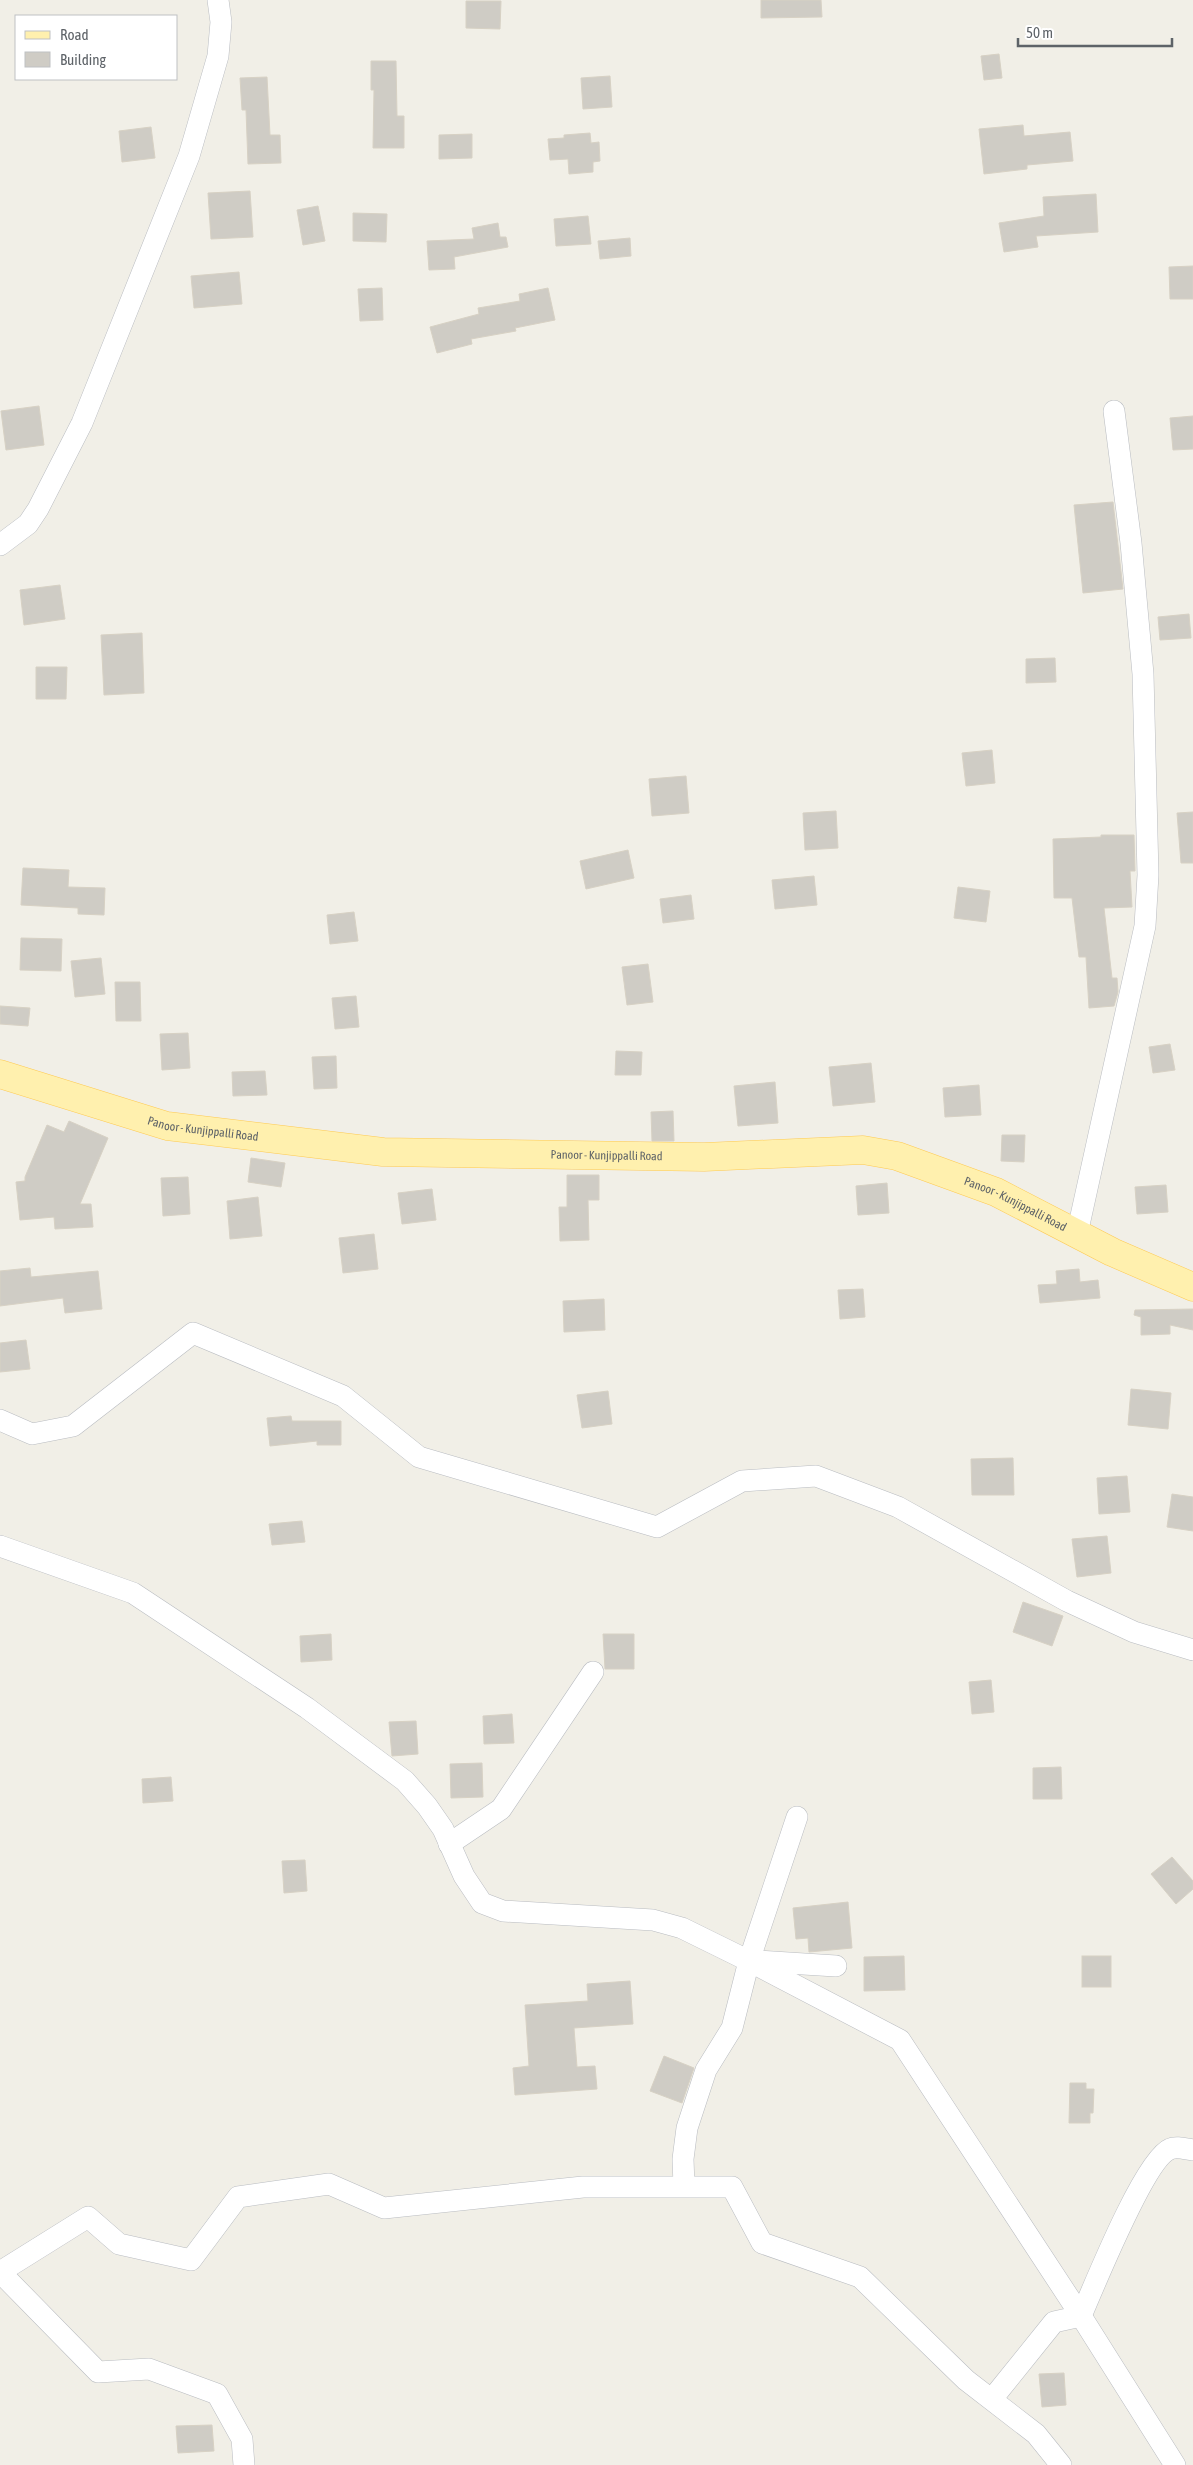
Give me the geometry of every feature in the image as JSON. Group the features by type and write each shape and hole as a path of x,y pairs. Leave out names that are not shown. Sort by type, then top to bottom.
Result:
{"main road":[{"name":"Panoor - Kunjippalli Road","path":"0,1074 167,1126 383,1152 430,1155 704,1157 863,1150 897,1156 996,1192 1112,1252 1193,1287"}],"street":[{"path":"0,545 28,524 38,509 82,423 189,156 218,56 220,22 218,0"},
{"path":"1076,1234 1145,926 1148,875 1143,674 1131,544 1114,411"},
{"path":"0,1420 32,1434 73,1426 193,1333 343,1396 419,1457 657,1527 742,1481 816,1476 898,1507 1067,1601 1134,1632 1193,1650"},
{"path":"0,1546 133,1593 299,1702 405,1781 427,1806 449,1844 464,1876 482,1903 503,1911 653,1920 682,1928 748,1960 900,2040 1081,2316 1175,2465"},
{"path":"449,1844 501,1809 593,1672"},
{"path":"684,2186 683,2159 687,2128 706,2070 732,2028 748,1960 797,1817"},
{"path":"748,1960 836,1966"},
{"path":"1081,2316 1139,2186 1164,2152 1172,2148 1193,2150"},
{"path":"244,2465 242,2439 217,2394 149,2369 98,2372 0,2272 88,2218 119,2244 190,2260 238,2197 329,2184 384,2208 583,2186 732,2187 762,2243 860,2277 966,2380 1036,2434 1061,2465"},
{"path":"992,2399 1054,2322 1081,2316"}],"building":[{"path":"761,0 821,0 822,17 761,18"},
{"path":"466,1 501,1 500,29 466,28"},
{"path":"999,54 1002,78 984,80 981,56"},
{"path":"371,61 396,61 397,116 404,116 404,148 373,148 374,90 371,90"},
{"path":"610,76 612,107 583,109 581,78"},
{"path":"267,77 270,135 280,135 281,163 248,164 246,110 242,110 240,78"},
{"path":"1023,125 1024,136 1070,132 1073,161 1027,165 1027,169 984,174 979,129"},
{"path":"151,127 155,158 122,162 119,131"},
{"path":"590,133 591,143 599,142 600,161 593,162 593,172 569,174 568,159 550,160 548,139 564,138 564,135"},
{"path":"472,134 472,158 439,159 439,135"},
{"path":"250,191 253,237 211,239 208,193"},
{"path":"1096,194 1098,232 1036,236 1038,247 1004,252 999,223 1044,216 1043,197"},
{"path":"318,206 325,241 303,245 297,210"},
{"path":"353,213 387,214 386,242 353,241"},
{"path":"588,216 591,244 556,246 554,219"},
{"path":"498,223 500,237 506,237 508,247 454,257 455,269 429,270 427,241 474,239 472,228"},
{"path":"630,238 631,256 600,259 598,241"},
{"path":"1193,266 1193,299 1170,299 1169,267"},
{"path":"239,272 242,304 194,308 191,276"},
{"path":"382,288 383,320 360,321 358,289"},
{"path":"548,288 555,320 515,328 516,331 471,339 472,344 437,353 430,327 479,314 478,308 520,301 519,294"},
{"path":"39,406 44,445 6,450 1,411"},
{"path":"1193,416 1193,449 1173,450 1170,418"},
{"path":"1113,502 1123,589 1083,593 1074,505"},
{"path":"60,585 65,619 24,625 20,590"},
{"path":"1189,614 1191,638 1160,640 1158,617"},
{"path":"142,633 144,693 104,695 101,635"},
{"path":"1055,658 1056,682 1026,683 1026,659"},
{"path":"36,667 67,667 66,699 36,699"},
{"path":"992,750 995,783 966,786 962,753"},
{"path":"686,776 689,813 652,816 649,779"},
{"path":"836,811 838,848 805,850 803,813"},
{"path":"1193,812 1193,863 1181,863 1177,813"},
{"path":"1101,835 1134,835 1135,871 1130,871 1132,907 1104,908 1112,978 1117,978 1118,992 1114,1006 1089,1008 1086,957 1079,957 1072,898 1054,898 1053,839 1101,837"},
{"path":"628,850 634,878 586,889 580,861"},
{"path":"23,868 69,870 68,887 105,888 104,915 78,914 78,908 21,905"},
{"path":"814,876 817,905 775,909 772,880"},
{"path":"958,887 990,891 986,922 954,918"},
{"path":"691,895 694,919 663,923 660,899"},
{"path":"354,912 358,941 330,944 327,915"},
{"path":"21,938 62,939 61,971 20,970"},
{"path":"101,958 105,994 75,997 71,961"},
{"path":"648,964 653,1002 627,1005 622,967"},
{"path":"115,982 140,982 141,1021 116,1021"},
{"path":"356,996 359,1027 335,1029 332,998"},
{"path":"0,1006 30,1008 28,1026 0,1024"},
{"path":"188,1033 190,1068 162,1070 160,1034"},
{"path":"1170,1044 1175,1070 1153,1073 1149,1047"},
{"path":"616,1051 642,1052 641,1075 615,1075"},
{"path":"336,1056 337,1088 314,1089 312,1057"},
{"path":"871,1063 875,1102 833,1106 829,1067"},
{"path":"265,1071 267,1095 233,1096 232,1072"},
{"path":"775,1082 778,1123 738,1126 734,1086"},
{"path":"979,1085 981,1115 945,1117 943,1088"},
{"path":"673,1111 674,1141 652,1141 651,1112"},
{"path":"69,1121 108,1138 80,1204 91,1204 93,1227 55,1229 54,1217 20,1220 16,1182 25,1181 47,1125 64,1132"},
{"path":"1002,1135 1025,1135 1024,1162 1001,1161"},
{"path":"251,1158 285,1163 281,1187 248,1182"},
{"path":"567,1175 599,1175 599,1200 588,1200 589,1240 560,1241 559,1207 567,1207"},
{"path":"188,1177 190,1214 163,1216 161,1178"},
{"path":"887,1183 889,1213 858,1215 856,1186"},
{"path":"1166,1185 1168,1212 1137,1214 1135,1187"},
{"path":"432,1189 436,1220 402,1224 398,1193"},
{"path":"258,1197 262,1236 230,1239 227,1201"},
{"path":"374,1234 378,1269 343,1273 339,1238"},
{"path":"30,1268 31,1277 98,1271 102,1309 65,1313 63,1298 0,1306 0,1271"},
{"path":"1079,1269 1080,1282 1098,1280 1100,1298 1040,1303 1038,1285 1057,1284 1056,1271"},
{"path":"863,1289 865,1317 840,1319 838,1290"},
{"path":"604,1299 605,1330 564,1332 563,1301"},
{"path":"1193,1309 1193,1330 1170,1325 1170,1334 1141,1335 1141,1317 1134,1315 1135,1310"},
{"path":"26,1340 30,1369 0,1372 0,1343"},
{"path":"1131,1389 1171,1393 1168,1429 1128,1425"},
{"path":"608,1391 612,1424 582,1428 577,1395"},
{"path":"291,1416 292,1421 341,1421 341,1445 317,1445 317,1441 270,1446 267,1418"},
{"path":"1013,1458 1014,1495 972,1495 971,1459"},
{"path":"1127,1476 1130,1512 1099,1514 1097,1478"},
{"path":"1172,1494 1193,1497 1193,1531 1167,1527"},
{"path":"302,1521 305,1542 272,1545 269,1524"},
{"path":"1107,1536 1111,1573 1077,1577 1072,1539"},
{"path":"1023,1602 1063,1616 1052,1646 1013,1632"},
{"path":"331,1634 332,1660 301,1662 300,1636"},
{"path":"603,1634 634,1634 634,1669 605,1669"},
{"path":"991,1680 994,1712 972,1714 969,1682"},
{"path":"512,1714 514,1743 484,1744 483,1716"},
{"path":"416,1721 418,1754 392,1756 389,1722"},
{"path":"482,1763 483,1797 451,1798 450,1764"},
{"path":"1061,1767 1062,1799 1033,1799 1033,1768"},
{"path":"171,1777 173,1801 143,1803 142,1779"},
{"path":"1172,1857 1193,1881 1193,1889 1176,1904 1151,1874"},
{"path":"305,1860 307,1891 284,1893 282,1861"},
{"path":"848,1902 852,1948 809,1952 808,1938 796,1939 793,1908"},
{"path":"904,1956 905,1990 864,1991 864,1957"},
{"path":"1082,1956 1111,1956 1111,1987 1082,1987"},
{"path":"630,1981 633,2024 574,2028 577,2067 595,2066 597,2089 515,2095 513,2068 529,2066 525,2005 588,2001 587,1984"},
{"path":"664,2056 694,2068 682,2103 650,2091"},
{"path":"1070,2083 1086,2083 1086,2089 1094,2089 1093,2113 1090,2113 1090,2123 1069,2123"},
{"path":"1064,2373 1066,2405 1042,2407 1039,2374"},
{"path":"212,2425 214,2451 178,2453 176,2426"}]}
